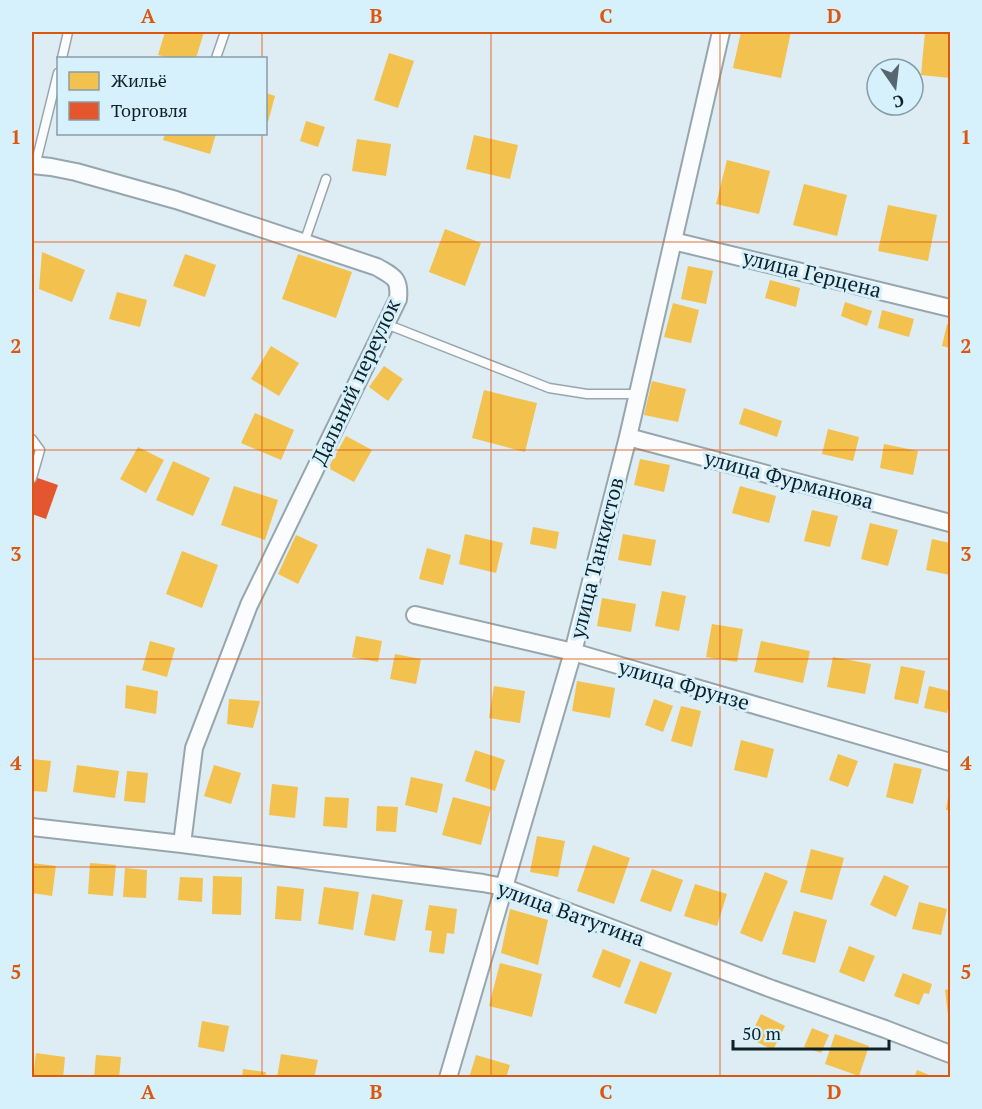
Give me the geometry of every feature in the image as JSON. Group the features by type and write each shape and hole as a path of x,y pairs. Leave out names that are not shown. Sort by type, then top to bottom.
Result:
{"street":[{"name":"улица Танкистов","path":"448,1077 573,652 628,437 721,32"},
{"name":"Дальний переулок","path":"33,166 76,172 176,200 377,267 394,278 399,286 398,300 249,605 194,748 182,844"},
{"name":"улица Герцена","path":"673,241 951,308"},
{"name":"улица Фурманова","path":"628,437 951,523"},
{"name":"улица Фрунзе","path":"415,615 573,652 951,762"},
{"name":"улица Ватутина","path":"32,827 182,844 504,887 951,1054"}],"lane":[{"path":"62,57 68,32"},
{"path":"216,57 225,32"},
{"path":"33,166 57,78"},
{"path":"304,243 326,179"},
{"path":"386,324 549,388 587,394 638,394"},
{"path":"32,439 40,450 32,477"}],"building: Жильё":[{"path":"165,32 204,32 196,57 158,55"},
{"path":"741,32 791,32 781,78 733,68"},
{"path":"925,32 950,32 950,78 925,75 925,57 923,57"},
{"path":"389,53 414,61 398,108 374,100"},
{"path":"267,93 275,96 267,122"},
{"path":"306,121 325,127 318,147 300,141"},
{"path":"165,135 216,135 210,154 163,140"},
{"path":"474,135 518,145 510,179 466,169"},
{"path":"357,139 391,144 386,176 352,171"},
{"path":"727,160 770,171 759,214 716,204"},
{"path":"804,184 847,195 837,236 793,225"},
{"path":"888,205 937,215 928,261 878,251"},
{"path":"445,229 481,243 465,286 429,272"},
{"path":"42,252 85,270 72,302 39,289"},
{"path":"185,254 216,265 205,297 173,286"},
{"path":"298,254 352,272 336,318 282,299"},
{"path":"688,266 713,271 706,304 681,299"},
{"path":"770,280 800,288 796,307 765,298"},
{"path":"117,292 147,300 140,327 109,319"},
{"path":"845,302 872,311 867,326 841,316"},
{"path":"673,303 699,310 691,343 664,337"},
{"path":"882,310 914,319 909,337 878,328"},
{"path":"947,324 950,325 950,348 942,346"},
{"path":"271,346 299,363 279,396 251,379"},
{"path":"384,366 403,379 388,401 369,387"},
{"path":"652,381 686,389 678,422 644,415"},
{"path":"484,390 537,403 525,452 472,438"},
{"path":"744,408 782,421 777,437 739,424"},
{"path":"255,413 294,430 281,460 241,443"},
{"path":"828,429 859,437 853,461 822,454"},
{"path":"346,436 372,450 354,482 328,468"},
{"path":"884,444 918,451 913,475 880,468"},
{"path":"138,447 164,460 146,493 120,479"},
{"path":"640,459 670,465 664,492 634,485"},
{"path":"173,461 210,478 193,516 156,500"},
{"path":"234,486 278,500 265,540 221,525"},
{"path":"740,486 776,496 769,523 732,513"},
{"path":"812,510 838,516 830,547 804,541"},
{"path":"870,523 898,530 888,566 861,559"},
{"path":"533,527 559,532 556,549 530,544"},
{"path":"465,534 503,543 496,573 459,564"},
{"path":"623,534 656,540 651,566 618,560"},
{"path":"296,535 318,545 298,584 278,574"},
{"path":"932,539 950,543 950,575 926,570"},
{"path":"427,548 451,555 443,585 419,579"},
{"path":"182,551 218,565 202,608 166,594"},
{"path":"662,591 686,596 679,631 655,626"},
{"path":"602,598 636,604 631,632 597,626"},
{"path":"712,624 743,629 737,662 706,657"},
{"path":"356,636 382,641 378,662 352,657"},
{"path":"150,641 175,648 167,677 142,670"},
{"path":"761,641 810,651 803,683 754,672"},
{"path":"395,654 421,659 416,684 390,679"},
{"path":"833,657 871,664 865,694 827,687"},
{"path":"901,666 925,671 918,704 894,699"},
{"path":"577,681 615,688 610,718 572,711"},
{"path":"126,685 158,691 156,714 125,708"},
{"path":"494,686 525,691 520,723 489,718"},
{"path":"929,686 950,691 947,713 924,708"},
{"path":"229,699 260,701 253,728 227,724"},
{"path":"654,699 673,706 663,732 645,725"},
{"path":"681,706 701,711 692,747 671,741"},
{"path":"741,740 774,749 767,778 734,770"},
{"path":"475,750 505,760 495,791 465,781"},
{"path":"838,754 858,761 848,787 829,780"},
{"path":"32,759 51,761 47,792 32,791"},
{"path":"894,763 922,769 913,804 886,797"},
{"path":"77,765 119,771 115,798 73,792"},
{"path":"214,765 241,773 231,804 204,796"},
{"path":"127,771 148,773 145,803 124,801"},
{"path":"411,777 443,784 437,813 405,805"},
{"path":"272,784 298,787 295,818 269,815"},
{"path":"949,791 950,810 946,810"},
{"path":"325,797 349,798 347,828 323,826"},
{"path":"453,797 491,807 481,845 442,835"},
{"path":"377,806 398,807 396,832 376,831"},
{"path":"537,836 565,841 558,877 530,872"},
{"path":"593,845 630,858 614,904 577,891"},
{"path":"811,849 844,858 832,900 800,892"},
{"path":"32,863 56,866 52,896 32,893"},
{"path":"90,863 116,865 113,896 88,894"},
{"path":"125,868 147,870 146,898 123,897"},
{"path":"652,869 683,880 671,912 640,901"},
{"path":"765,872 788,881 762,942 740,933"},
{"path":"884,875 909,886 896,917 870,905"},
{"path":"213,876 242,877 241,915 212,914"},
{"path":"180,877 203,878 202,902 178,900"},
{"path":"695,884 727,894 717,926 684,916"},
{"path":"277,886 304,889 301,921 275,919"},
{"path":"324,887 359,892 353,930 318,924"},
{"path":"372,894 403,900 395,941 364,935"},
{"path":"919,902 947,909 941,935 912,929"},
{"path":"429,905 457,909 454,934 447,933 444,954 429,952 432,931 425,930"},
{"path":"510,909 548,920 538,965 501,953"},
{"path":"794,911 827,920 815,963 782,954"},
{"path":"849,946 875,956 864,982 839,972"},
{"path":"603,949 631,960 620,988 592,977"},
{"path":"640,961 672,973 656,1014 624,1003"},
{"path":"500,963 542,974 532,1017 489,1006"},
{"path":"903,973 932,984 929,994 924,993 919,1005 894,996"},
{"path":"950,989 950,1023 949,1023 945,990"},
{"path":"761,1014 785,1026 773,1050 749,1038"},
{"path":"202,1021 229,1026 224,1052 198,1047"},
{"path":"812,1028 829,1035 821,1053 804,1047"},
{"path":"835,1034 869,1046 859,1076 825,1064"},
{"path":"36,1053 65,1057 63,1078 33,1078"},
{"path":"281,1054 318,1060 314,1078 277,1078"},
{"path":"96,1055 121,1057 119,1078 94,1078"},
{"path":"476,1055 510,1065 506,1078 469,1078"},
{"path":"243,1069 266,1072 265,1078 242,1078"},
{"path":"917,1070 934,1077 934,1078 914,1078"}],"building: Торговля":[{"path":"32,476 58,485 46,519 32,514"}]}
